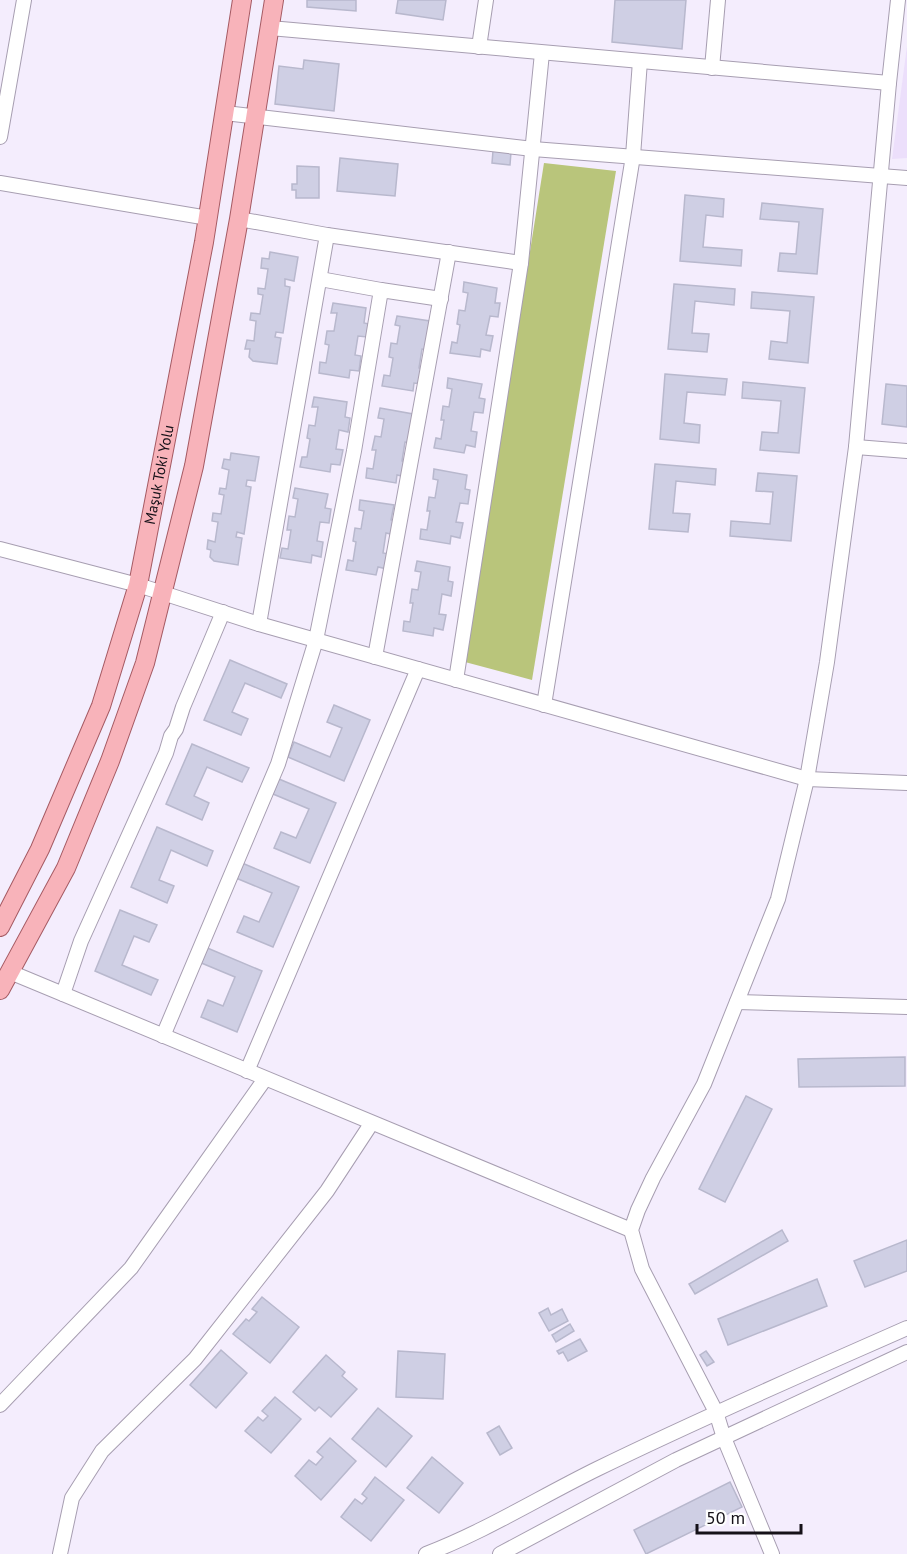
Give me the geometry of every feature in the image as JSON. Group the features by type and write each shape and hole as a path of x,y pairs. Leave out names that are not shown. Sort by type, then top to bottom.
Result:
{"main road":[{"name":"Maşuk Toki Yolu","path":"0,927 40,849 101,706 138,585 208,218 242,0"},
{"path":"0,990 66,868 110,761 145,663 194,466 239,219 274,0"}],"street":[{"path":"0,137 3,102 24,0"},
{"path":"479,47 486,0"},
{"path":"712,68 718,0"},
{"path":"772,1554 724,1438 716,1412 642,1269 631,1230 653,1178 704,1084 737,1002 777,899 807,779 827,662 856,447 898,0"},
{"path":"270,28 889,83"},
{"path":"456,680 521,263 542,53"},
{"path":"544,705 633,156 640,61"},
{"path":"225,113 533,149 907,178"},
{"path":"0,183 208,218"},
{"path":"239,219 327,235 521,263"},
{"path":"259,624 327,235"},
{"path":"375,657 449,252"},
{"path":"320,279 441,299"},
{"path":"163,1036 278,764 316,640 354,452 381,290"},
{"path":"856,447 907,452"},
{"path":"0,549 138,585 259,624 807,779 907,783"},
{"path":"63,994 81,941 166,753 223,612"},
{"path":"247,1071 418,669"},
{"path":"10,972 371,1124 631,1230"},
{"path":"737,1002 907,1007"},
{"path":"0,1405 131,1268 265,1079"},
{"path":"60,1554 72,1498 102,1451 195,1359 327,1191 371,1124"},
{"path":"426,1554 459,1541 595,1470 716,1412 907,1328"},
{"path":"500,1554 676,1460 907,1352"}],"shaded area":[{"path":"907,46 907,158 892,159"}],"green space":[{"path":"544,163 616,171 532,680 465,662"}],"building":[{"path":"307,0 356,0 356,11 307,7"},
{"path":"398,0 446,0 443,20 396,13"},
{"path":"615,0 686,0 682,49 612,42"},
{"path":"304,60 339,64 334,111 275,104 279,66 303,69"},
{"path":"493,151 511,152 510,165 492,163"},
{"path":"340,158 398,164 395,196 337,191"},
{"path":"297,166 319,167 319,198 296,198 296,190 292,190 292,184 297,184"},
{"path":"685,195 724,199 723,217 706,215 703,247 742,250 741,266 680,261"},
{"path":"762,203 823,209 817,274 778,271 780,253 796,254 799,222 760,219"},
{"path":"270,252 298,257 294,281 285,279 285,286 290,287 283,333 276,332 275,337 281,338 277,364 253,361 249,357 250,349 245,349 247,340 254,341 256,321 250,320 251,313 260,314 263,295 258,294 258,288 265,289 268,269 261,268 262,258 269,259"},
{"path":"464,282 497,288 495,303 500,303 498,317 490,316 486,335 493,336 490,351 481,349 480,357 450,353 452,342 457,343 460,325 457,324 459,310 465,311 468,293 463,292"},
{"path":"674,284 735,289 734,305 695,301 692,333 709,334 707,352 668,349"},
{"path":"752,292 814,297 808,363 769,359 771,341 787,343 790,311 751,308"},
{"path":"333,303 366,308 364,323 369,324 367,337 358,336 355,355 361,356 359,371 350,370 349,378 319,373 320,362 326,363 329,345 325,344 327,331 334,331 337,313 331,313"},
{"path":"397,316 430,321 431,350 422,349 419,368 425,369 423,384 414,383 413,391 382,386 384,375 390,376 393,358 389,357 391,343 397,344 400,326 395,325"},
{"path":"665,374 727,379 725,395 687,392 684,423 700,425 699,443 660,439"},
{"path":"448,378 482,384 479,398 485,399 483,413 474,412 471,431 477,432 475,447 466,445 464,453 434,448 436,438 441,439 444,420 441,420 443,406 449,407 452,389 447,388"},
{"path":"743,382 805,388 799,453 760,450 762,432 778,433 781,401 742,398"},
{"path":"886,384 907,386 907,427 882,424"},
{"path":"314,397 347,402 345,417 350,418 348,432 339,430 336,449 343,450 340,465 331,464 330,472 300,467 302,457 307,457 310,439 307,438 309,425 315,426 318,407 312,407"},
{"path":"380,408 413,414 414,443 405,442 402,461 408,462 406,477 397,475 396,483 366,478 367,468 373,469 376,450 372,450 375,436 381,437 384,419 378,418"},
{"path":"231,453 259,457 255,481 247,480 246,486 251,487 244,534 237,532 236,537 242,538 238,565 214,561 210,557 211,550 207,549 208,540 215,542 218,522 212,521 213,513 221,514 224,495 219,494 220,488 226,489 229,470 222,468 224,459 230,460"},
{"path":"655,464 716,469 715,485 676,481 673,513 690,514 688,532 649,529"},
{"path":"434,469 467,475 465,489 470,490 468,504 460,503 456,522 463,523 460,538 451,536 450,544 420,539 421,529 427,530 430,511 427,511 429,497 435,498 438,480 433,479"},
{"path":"758,473 797,476 791,541 730,536 731,521 770,524 773,492 756,491"},
{"path":"295,488 328,494 325,508 331,509 329,523 320,522 317,541 323,542 321,557 312,555 311,563 280,558 282,548 288,549 291,530 287,530 289,516 295,517 298,499 293,498"},
{"path":"360,500 394,505 391,520 397,521 395,535 386,533 383,553 389,554 387,569 378,567 376,575 346,570 348,560 353,561 356,542 353,541 355,528 361,529 364,511 359,510"},
{"path":"417,561 450,567 448,581 453,582 451,596 442,594 439,614 446,615 443,630 434,628 433,636 403,631 404,621 410,622 413,603 410,603 412,589 418,590 421,572 415,571"},
{"path":"230,660 287,684 281,698 245,683 232,712 248,719 241,735 204,720"},
{"path":"334,705 370,720 344,781 288,757 294,742 330,757 342,728 327,722"},
{"path":"192,744 249,768 242,782 207,767 194,796 209,803 202,820 166,804"},
{"path":"279,779 336,803 310,863 274,848 281,832 296,838 309,809 273,794"},
{"path":"157,827 213,851 207,866 171,850 159,880 174,886 167,903 131,887"},
{"path":"242,863 299,887 273,947 237,932 244,916 259,922 272,893 236,878"},
{"path":"120,910 157,925 149,942 134,936 122,965 158,980 151,995 95,971"},
{"path":"205,947 262,971 237,1032 201,1017 208,1000 223,1006 235,977 199,962"},
{"path":"905,1057 905,1086 799,1087 798,1059"},
{"path":"746,1096 772,1109 725,1202 699,1189"},
{"path":"782,1230 788,1241 695,1294 689,1284"},
{"path":"907,1240 907,1271 865,1287 854,1261"},
{"path":"817,1279 827,1306 728,1345 718,1319"},
{"path":"262,1297 299,1327 270,1363 233,1334 246,1319 249,1321 257,1312 252,1309"},
{"path":"548,1308 551,1315 562,1309 568,1321 549,1331 539,1313"},
{"path":"570,1324 574,1331 556,1342 552,1335"},
{"path":"580,1339 587,1351 568,1361 563,1352 559,1354 557,1351"},
{"path":"221,1350 247,1373 216,1408 190,1385"},
{"path":"398,1351 445,1354 443,1399 396,1397"},
{"path":"706,1351 714,1362 707,1366 700,1355"},
{"path":"326,1355 345,1372 342,1376 357,1389 331,1417 319,1407 315,1411 293,1392"},
{"path":"275,1397 301,1419 271,1453 245,1431 258,1417 263,1421 268,1416 262,1411"},
{"path":"378,1408 412,1436 386,1467 352,1439"},
{"path":"499,1426 512,1448 500,1455 487,1433"},
{"path":"330,1438 356,1461 321,1500 295,1476 309,1460 316,1465 323,1457 317,1452"},
{"path":"432,1457 463,1483 439,1513 407,1488"},
{"path":"375,1477 404,1500 371,1541 341,1517 355,1499 362,1504 367,1498 362,1494"},
{"path":"730,1482 742,1507 646,1554 634,1530"}]}
